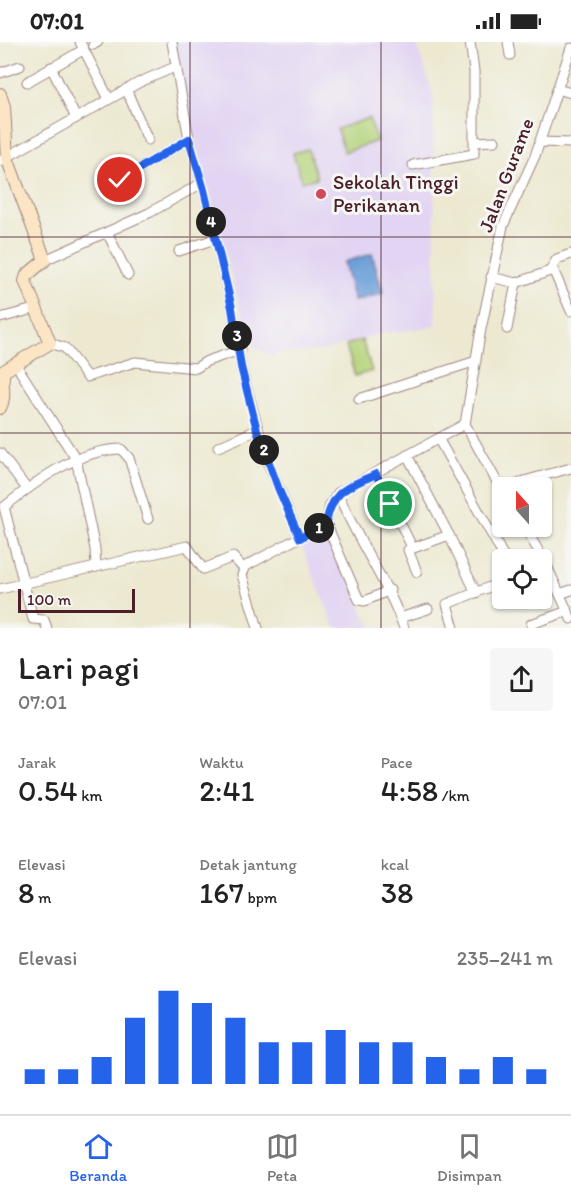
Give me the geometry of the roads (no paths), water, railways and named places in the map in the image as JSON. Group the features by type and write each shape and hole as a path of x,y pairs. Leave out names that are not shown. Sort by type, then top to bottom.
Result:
{"street":[{"path":"172,42 189,139 202,183 240,350 241,367 257,430 300,538"},
{"path":"413,165 471,156 475,152 474,71 470,42"},
{"path":"508,42 510,55"},
{"path":"27,82 81,46 91,67 97,72 99,82 109,99"},
{"name":"Jalan Gurame","path":"465,424 476,361 495,278 503,226 563,91 571,48"},
{"path":"0,73 20,66"},
{"path":"51,67 76,118"},
{"path":"3,159 126,89 175,67"},
{"path":"126,89 148,140"},
{"path":"0,94 4,107 3,159 45,260"},
{"path":"120,180 189,139"},
{"path":"475,142 495,141"},
{"path":"541,142 571,143"},
{"path":"202,183 149,213 45,260 25,278 34,309 50,343 66,348 87,377 135,362 196,368 207,361 240,350"},
{"path":"104,234 110,236 128,275"},
{"path":"179,251 215,239"},
{"path":"495,278 513,282 552,270 557,259 571,254"},
{"path":"552,270 571,311"},
{"path":"507,329 513,282"},
{"path":"0,318 34,309"},
{"path":"0,408 5,395 2,377 6,369 50,343"},
{"path":"359,399 476,361"},
{"path":"20,371 76,459 95,549 96,567"},
{"path":"390,590 365,602 359,600 326,523 330,505 338,493 465,424 494,477"},
{"path":"218,447 257,430"},
{"path":"439,440 500,549"},
{"path":"47,628 44,620 33,620 4,507 27,489 76,459 110,449 121,449 127,453 148,519"},
{"path":"0,453 27,489"},
{"path":"407,455 476,593"},
{"path":"542,477 571,468"},
{"path":"376,474 412,547"},
{"path":"338,493 349,522 390,590 404,628"},
{"path":"244,569 326,523"},
{"path":"417,572 408,553 412,547 449,535"},
{"path":"0,590 187,546 203,569 233,557 244,569 246,591 258,628"},
{"path":"531,624 569,615 566,592 552,575"},
{"path":"454,628 452,603 492,586"},
{"path":"400,618 428,609"}],"water":[{"path":"372,254 383,293 354,301 344,262"}],"place":[{"name":"Sekolah Tinggi Perikanan","path":"321,194"}]}
